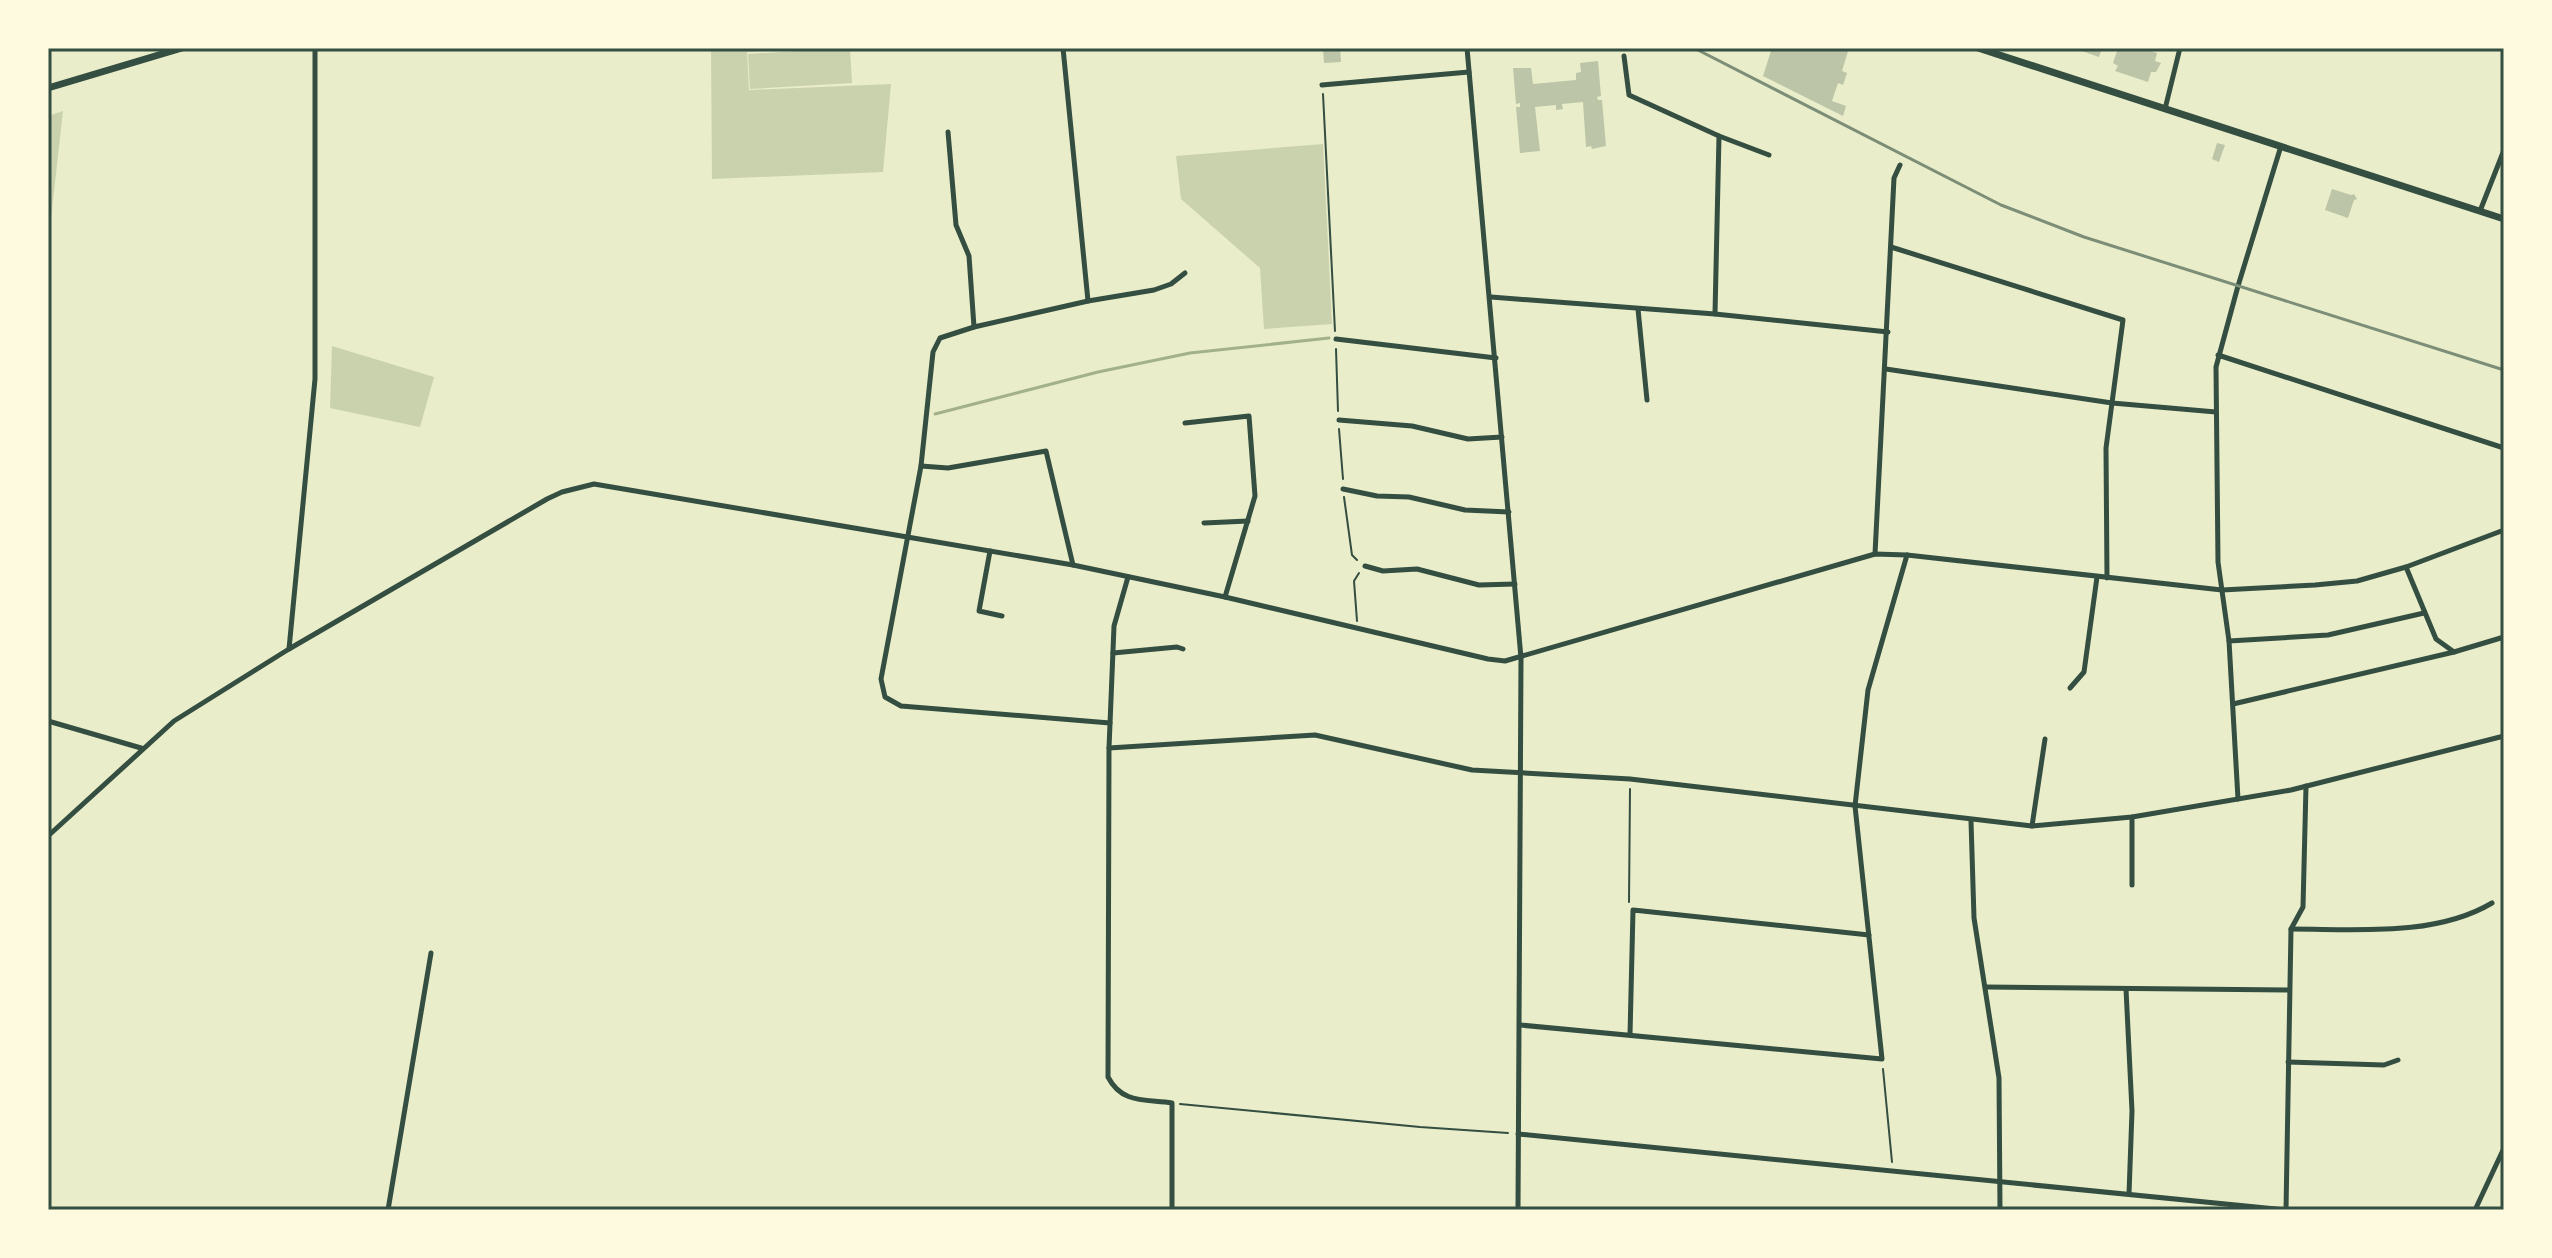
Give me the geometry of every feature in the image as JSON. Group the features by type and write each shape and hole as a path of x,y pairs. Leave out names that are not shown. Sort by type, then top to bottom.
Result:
{"main road":[{"path":"48,88 182,48"},
{"path":"1978,48 2504,219"}],"street":[{"path":"289,649 315,379 315,48"},
{"path":"1063,48 1088,301"},
{"path":"1467,48 1521,658 1518,1210"},
{"path":"2165,109 2180,48"},
{"path":"1624,56 1629,95 1769,155"},
{"path":"1322,85 1469,72"},
{"path":"948,132 956,225 969,256 974,327"},
{"path":"1715,314 1719,136"},
{"path":"2238,799 2229,641 2218,562 2218,355 2281,146"},
{"path":"2479,212 2504,150"},
{"path":"1875,554 1894,178 1900,165"},
{"path":"1891,247 2123,320 2106,448 2107,578"},
{"path":"1110,723 901,706 885,697 881,679 921,466 933,352 940,338 974,327 1088,301 1154,290 1171,284 1185,273"},
{"path":"1491,297 1715,314 1888,332"},
{"path":"1638,309 1647,400"},
{"path":"1336,339 1496,358"},
{"path":"2218,355 2504,448"},
{"path":"1886,369 2112,403 2216,412"},
{"path":"1185,423 1249,416 1255,496 1225,597"},
{"path":"1339,420 1412,426 1468,439 1502,437"},
{"path":"921,466 948,468 1046,451 1073,565"},
{"path":"48,836 174,721 289,649 547,499 594,484 1073,565 1505,661 1875,554 2222,590 2357,581 2406,567 2504,530"},
{"path":"1343,489 1377,496 1409,497 1465,510 1509,512"},
{"path":"1204,523 1248,521"},
{"path":"990,551 979,611 1002,616"},
{"path":"1520,1025 1882,1059 1855,806 1868,690 1907,555"},
{"path":"1365,566 1383,571 1417,569 1479,585 1515,584"},
{"path":"2406,567 2436,639 2454,652"},
{"path":"1128,577 1114,626 1110,723 1108,1077 1115,1090 1125,1097 1172,1103 1172,1210"},
{"path":"2070,688 2084,672 2097,577"},
{"path":"2229,641 2328,635 2424,613"},
{"path":"2233,704 2454,652 2504,637"},
{"path":"1113,653 1183,649"},
{"path":"48,721 142,749"},
{"path":"1109,748 1315,735 1472,770 1630,779 2032,826 2132,817 2238,799 2306,786 2504,736"},
{"path":"2032,826 2045,739"},
{"path":"1518,1134 2286,1210 2291,929 2303,907 2306,786"},
{"path":"2132,817 2132,885"},
{"path":"1971,821 1974,918 1999,1078 2000,1210"},
{"path":"2291,929 2396,930 2472,915 2492,903"},
{"path":"1630,1035 1633,910 1869,935"},
{"path":"388,1210 431,953"},
{"path":"1986,987 2289,990"},
{"path":"2126,989 2132,1111 2129,1194"},
{"path":"2288,1062 2384,1065 2398,1060"},
{"path":"2475,1210 2504,1148"}],"lane":[{"path":"912,48 922,48"}],"path":[{"path":"1322,85 1343,489 1352,555 1365,566 1354,581 1357,628"},
{"path":"1630,779 1629,903 1633,910"},
{"path":"1882,1059 1893,1171"},
{"path":"1172,1103 1518,1134"}],"green space":[{"path":"711,48 810,48 747,52 749,90 891,84 883,172 712,179"},
{"path":"850,48 852,83 750,89 748,54"},
{"path":"63,111 51,218 48,222 48,116"},
{"path":"1323,144 1332,324 1264,329 1260,268 1181,199 1176,156"},
{"path":"332,346 434,377 420,427 330,408"}],"building":[{"path":"1323,48 1340,48 1341,62 1324,63"},
{"path":"1772,48 1849,48 1842,71 1847,73 1843,85 1838,83 1832,101 1846,106 1843,116 1763,76"},
{"path":"2080,48 2102,48 2099,57"},
{"path":"2118,48 2141,48 2157,53 2155,61 2161,63 2156,72 2151,72 2148,82 2115,71 2118,66 2113,63"},
{"path":"1598,61 1601,96 1597,97 1602,100 1606,146 1586,147 1583,102 1562,104 1563,109 1556,110 1556,105 1535,107 1540,151 1520,153 1516,107 1520,107 1520,103 1516,104 1513,68 1531,68 1533,84 1576,80 1576,73 1581,72 1580,63"},
{"path":"2217,143 2225,145 2219,162 2212,159"},
{"path":"2332,189 2354,194 2357,199 2348,218 2325,210"}],"waterway":[{"path":"935,414 1098,372 1190,353 1329,338"}],"railway":[{"path":"1694,48 2001,205 2084,237 2504,370"}]}
